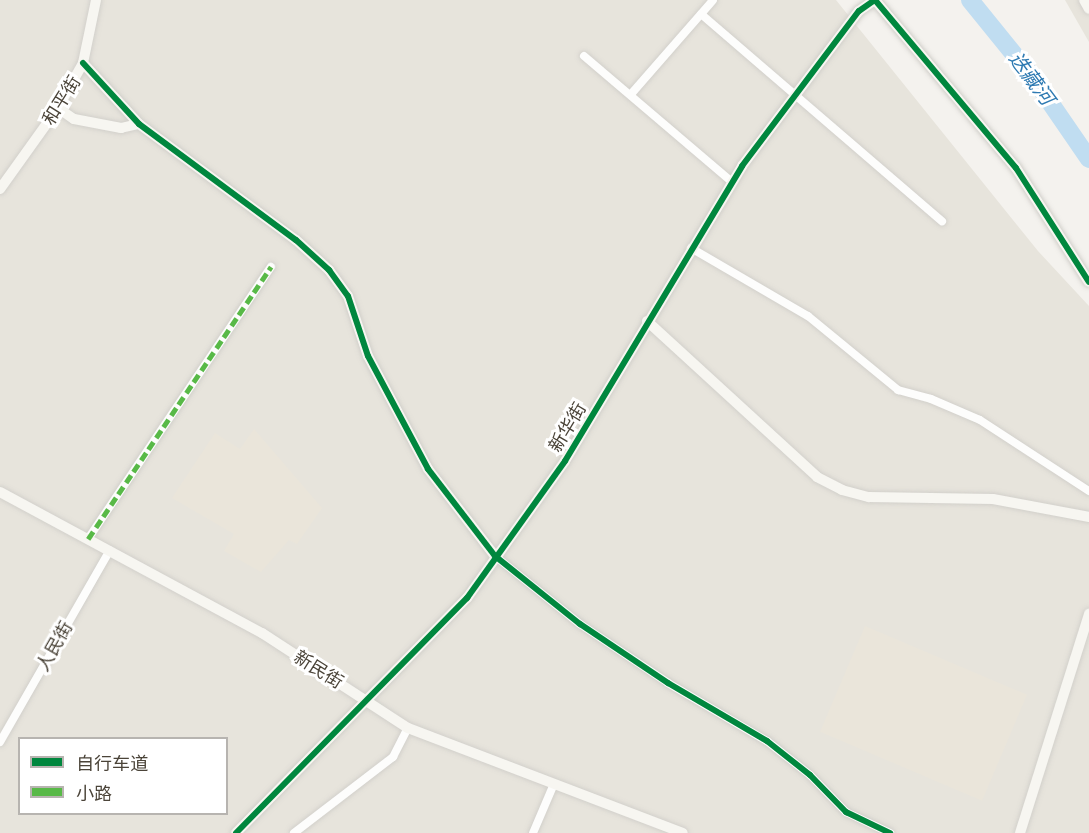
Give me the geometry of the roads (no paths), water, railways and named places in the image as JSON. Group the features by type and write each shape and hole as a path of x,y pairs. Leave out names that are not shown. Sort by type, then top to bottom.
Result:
{"street":[{"name":"和平街","path":"0,189 58,108 83,63 96,0"},
{"path":"632,93 713,0"},
{"path":"875,0 1016,168 1089,282"},
{"name":"新华街","path":"236,833 467,598 565,460 732,182 859,11 875,0"},
{"path":"1083,0 1089,9"},
{"path":"701,14 942,221"},
{"path":"584,56 632,93 732,182"},
{"path":"83,63 139,124 296,240 329,270 348,296 368,356 428,469 495,556 580,624 668,683 767,741 810,775 846,812 890,833"},
{"path":"58,108 74,119 121,128 139,124"},
{"path":"692,248 808,316 898,390 931,399 980,420 1089,491"},
{"path":"88,539 271,267"},
{"path":"647,321 817,477 842,490 869,497 993,499 1089,517"},
{"name":"新民街","path":"0,492 262,633 367,699 408,728 553,786 683,833"},
{"name":"人民街","path":"0,741 110,550"},
{"path":"1020,833 1089,614"},
{"path":"294,833 393,756 408,728"},
{"path":"533,833 553,786"}],"waterway":[{"name":"迭藏河","path":"970,0 1034,79 1089,159"}]}
